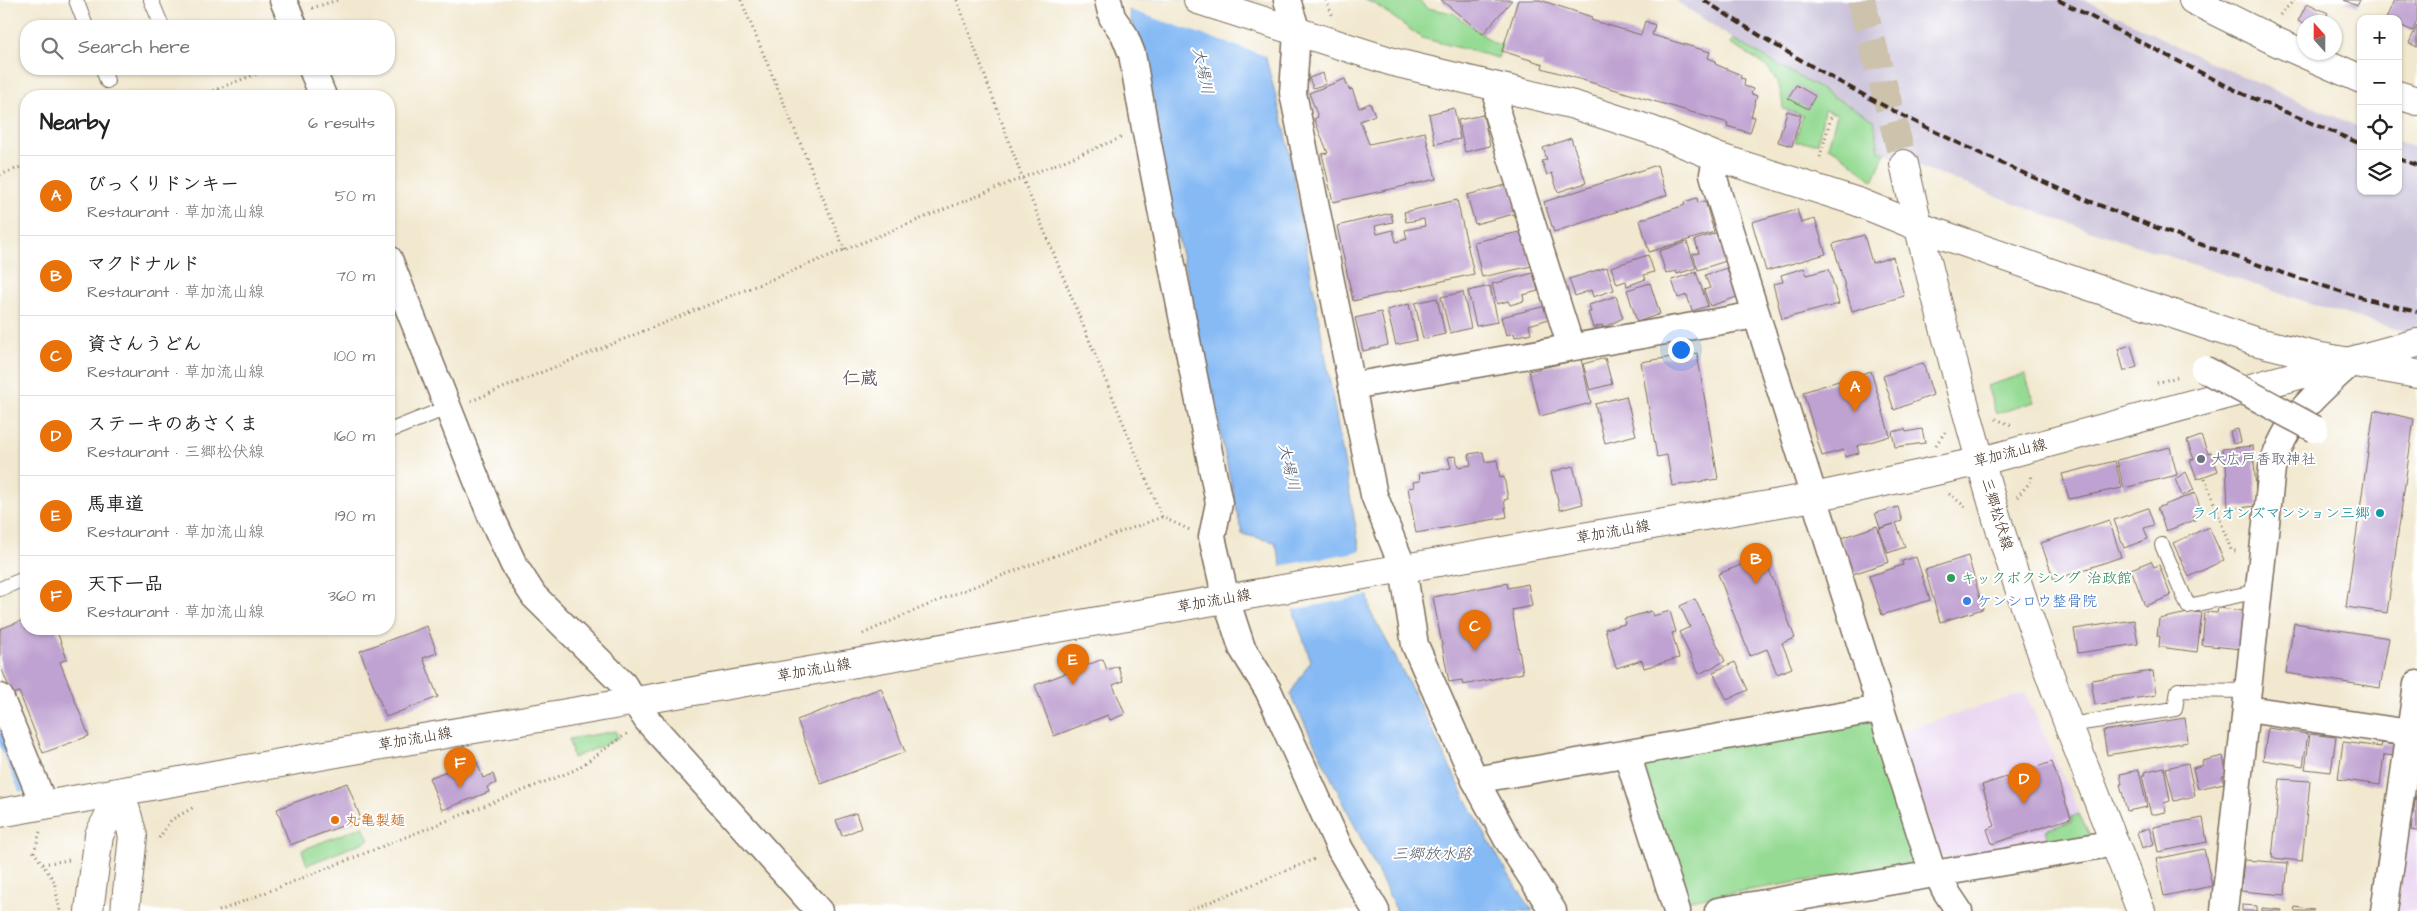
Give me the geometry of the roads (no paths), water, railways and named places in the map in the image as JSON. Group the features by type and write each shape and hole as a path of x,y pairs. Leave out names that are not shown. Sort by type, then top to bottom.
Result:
{"main road":[{"path":"1198,0 1393,62 1574,105 1651,130 1717,157 1858,202 1917,226 2254,341 2316,356 2417,374"},
{"path":"2193,0 2277,42 2357,77"},
{"path":"2402,96 2417,101"},
{"name":"三郷松伏線","path":"1904,164 1917,226 2000,528 2069,725 2141,911"},
{"name":"草加流山線","path":"0,813 122,792 641,711 840,666 1814,496 1982,461 2417,343"},
{"path":"90,911 99,835 122,792"},
{"path":"122,792 133,836 124,911"}],"street":[{"path":"283,0 291,20"},
{"path":"1108,0 1112,17 1124,34 1132,54 1219,503 1212,537 1226,600 1242,648 1268,690 1340,849 1376,911"},
{"path":"1286,0 1286,28 1293,93 1374,495 1415,645 1475,780 1507,839 1553,911"},
{"path":"314,75 321,90"},
{"path":"1499,88 1497,113 1571,348"},
{"path":"1717,157 1713,174 1880,710 1935,873 1959,911"},
{"path":"395,274 491,516 524,582 534,596 623,684 641,711 819,911"},
{"path":"1352,386 1756,315"},
{"path":"2224,911 2272,468 2284,433 2308,401 2352,362"},
{"path":"2204,369 2315,429"},
{"path":"2384,911 2417,684"},
{"path":"0,697 44,805"},
{"path":"2248,700 2410,733"},
{"path":"1475,780 1880,710"},
{"path":"1627,754 1677,911"},
{"path":"1718,911 2115,843"}],"lane":[{"path":"76,0 84,20"},
{"path":"151,0 159,20"},
{"path":"395,429 449,408"},
{"path":"2162,545 2188,606 2259,591"},
{"path":"0,589 20,581"},
{"path":"2069,725 2175,709 2178,690 2248,700"}],"water":[{"path":"1127,0 1259,0 1266,59 1286,134 1371,613 1392,650 1488,839 1509,876 1533,911 1397,911 1290,694 1311,661 1297,622 1275,542 1242,534"}],"waterway":[{"path":"0,735 22,788"}],"tunnel":[{"path":"1861,0 1904,164"}],"railway":[{"path":"1704,0 1822,72 1944,136 2007,166 2135,220 2227,254 2335,289 2417,312"},
{"path":"2058,0 2243,94 2357,142"},
{"path":"2402,160 2417,165"}],"place":[{"name":"びっくりドンキー","path":"1855,412"},
{"name":"大広戸香取神社","path":"2201,459"},
{"name":"ライオンズマンション三郷","path":"2380,513"},
{"name":"キックボクシング 治政館","path":"1951,578"},
{"name":"マクドナルド","path":"1756,584"},
{"name":"ケンシロウ整骨院","path":"1967,601"},
{"name":"資さんうどん","path":"1475,651"},
{"name":"馬車道","path":"1073,685"},
{"name":"天下一品","path":"460,788"},
{"name":"ステーキのあさくま","path":"2024,804"},
{"name":"丸亀製麺","path":"335,820"}],"district":[{"name":"仁蔵","path":"860,378"}],"water label":[{"name":"大場川","path":"1203,71"},
{"name":"大場川","path":"1289,467"},
{"name":"三郷放水路","path":"1432,854"}]}
